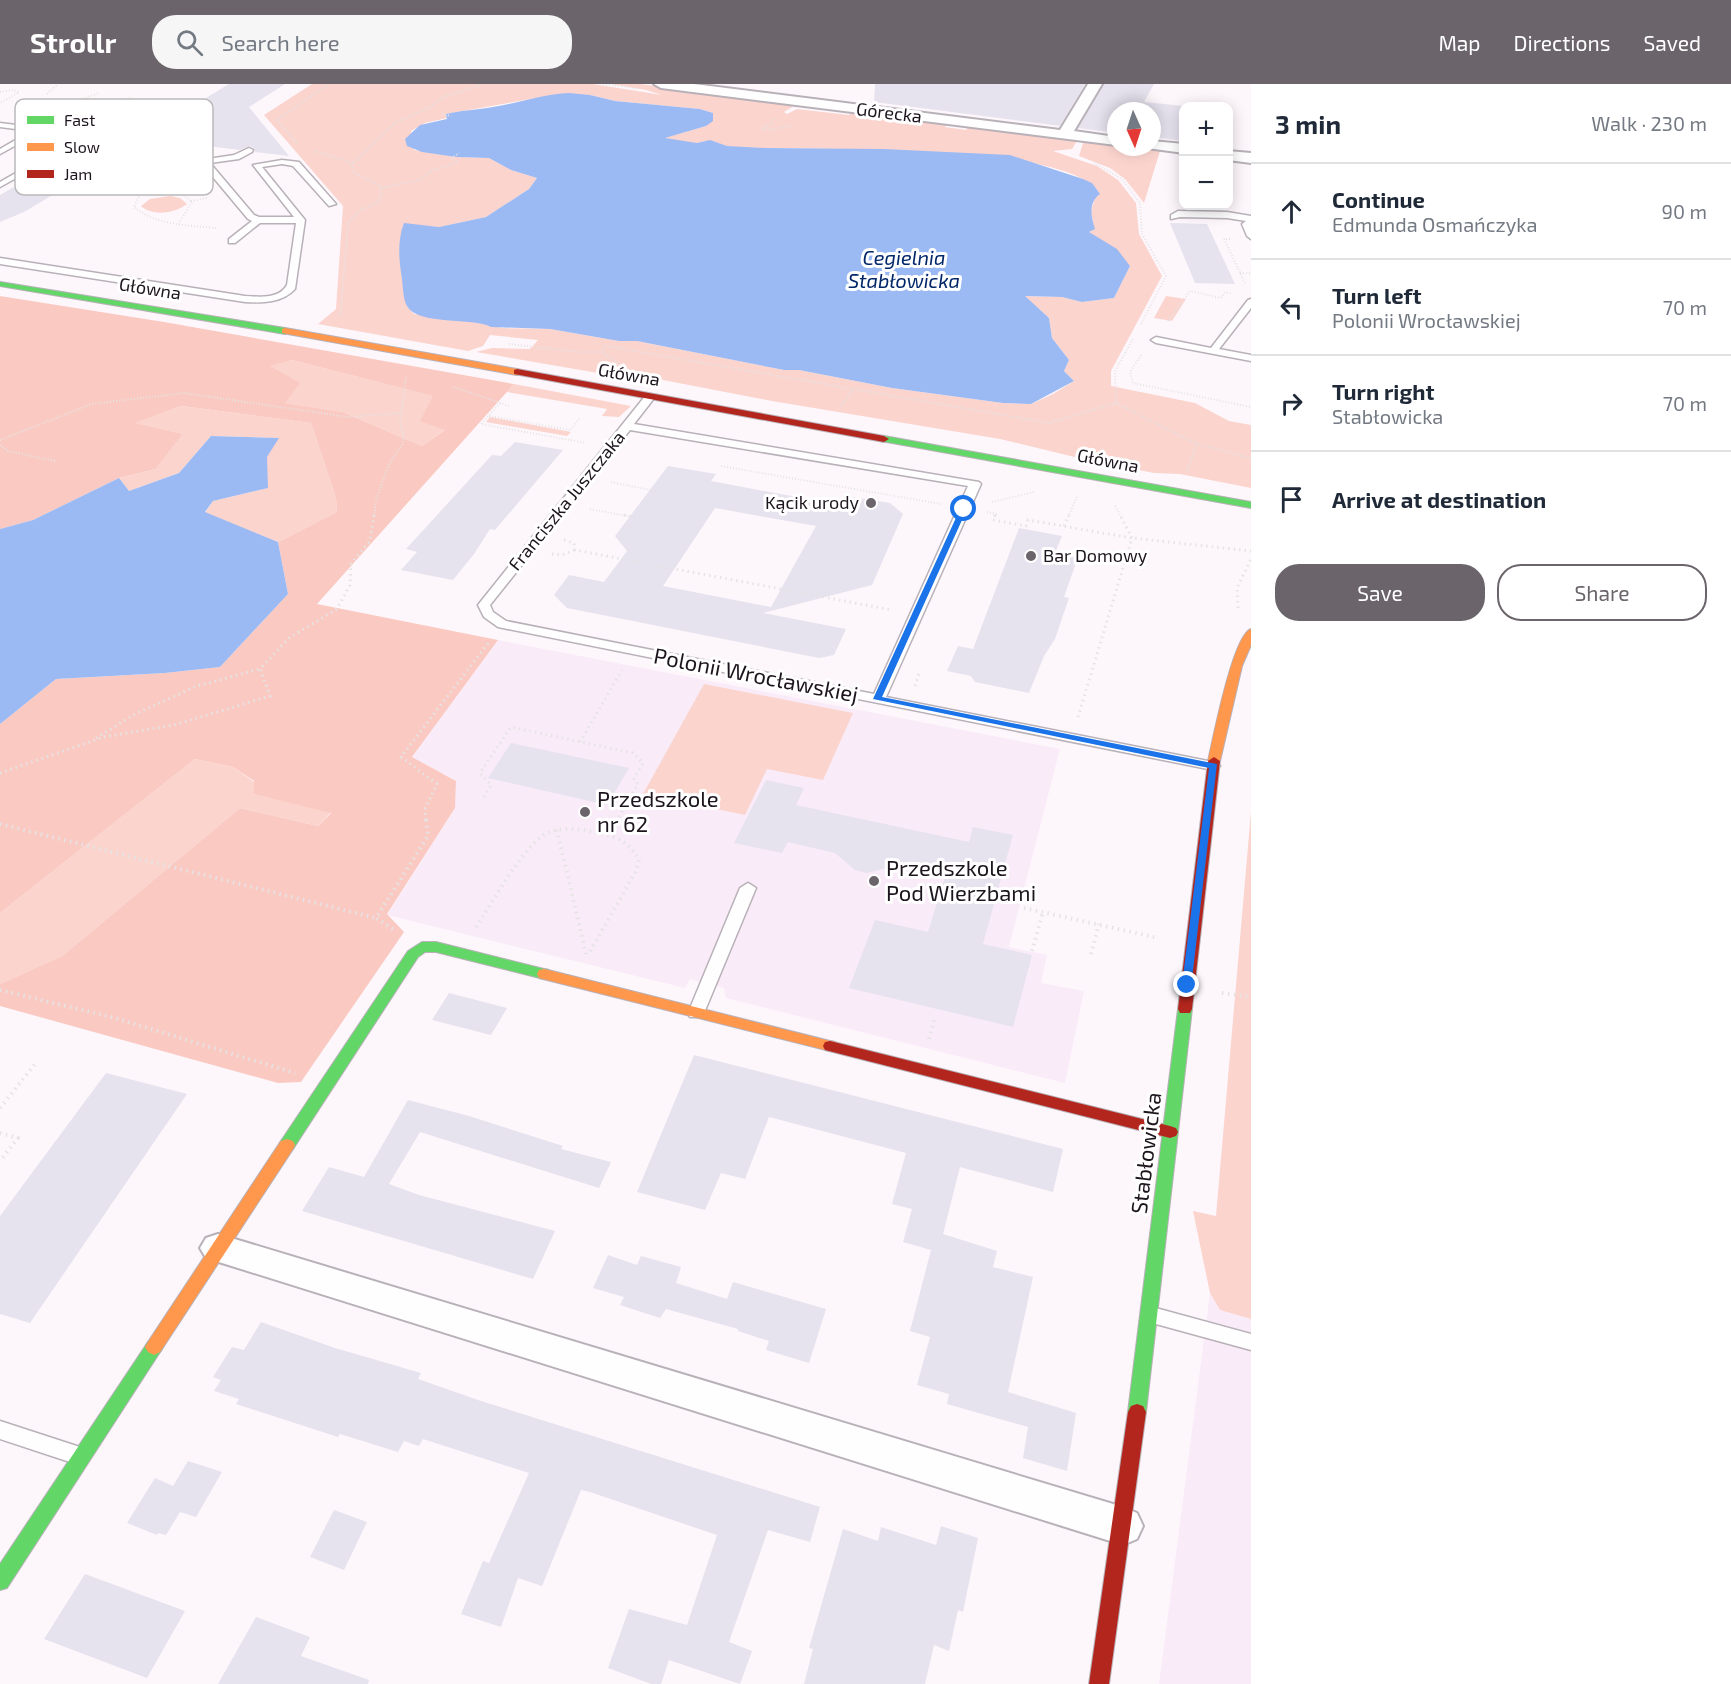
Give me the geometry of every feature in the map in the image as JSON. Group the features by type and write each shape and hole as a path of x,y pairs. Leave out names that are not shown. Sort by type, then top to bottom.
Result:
{"street":[{"name":"Górecka","path":"662,84 787,94 1107,140"},
{"path":"1064,135 1095,84"},
{"path":"1161,147 1179,149"},
{"path":"1233,156 1251,158"},
{"name":"Główna","path":"0,284 207,317 1251,505"},
{"name":"Stabłowicka","path":"1099,1684 1123,1526 1213,766 1236,666 1251,632"},
{"path":"0,1581 327,1083 413,954 422,947 436,947 1170,1132"},
{"path":"218,1248 1123,1526"}],"lane":[{"path":"0,125 15,127"},
{"path":"0,152 15,144"},
{"path":"213,161 236,157 249,150"},
{"path":"0,261 245,299 268,299 282,296 291,286 301,220 257,165 282,162 296,164 332,204"},
{"path":"213,172 251,217 258,220 301,220"},
{"path":"0,185 15,176"},
{"path":"1174,217 1178,214 1207,214 1251,220"},
{"path":"232,241 258,220"},
{"path":"1251,220 1246,224 1251,236"},
{"path":"1213,351 1251,302"},
{"path":"1156,340 1251,358"},
{"name":"Franciszka Juszczaka","path":"502,624 488,614 484,604 650,397"},
{"path":"627,426 975,484 878,699"},
{"name":"Polonii Wrocławskiej","path":"502,624 1213,766"},
{"path":"696,1012 748,888"},
{"path":"1149,1315 1251,1342"},
{"path":"0,1430 81,1457"}],"path":[{"path":"47,94 58,84"},
{"path":"299,145 277,120 329,84"},
{"path":"459,153 452,158 457,162 431,171 419,180 381,188 353,172 353,163 395,123 432,106 443,97 484,84"},
{"path":"0,92 13,90 19,92 0,103"},
{"path":"82,99 99,93"},
{"path":"127,99 131,97"},
{"path":"442,114 451,116"},
{"path":"777,117 771,124 761,129 770,130 801,123"},
{"path":"1083,137 1076,149 1075,157 1098,164 1122,179 1140,203 1142,234 1166,276 1115,371 1116,403"},
{"path":"312,151 353,163"},
{"path":"334,319 341,312 348,223 359,211 379,202 381,188"},
{"path":"138,195 134,207 141,214 179,223 243,232"},
{"path":"179,223 192,202 182,195"},
{"path":"190,201 208,198 206,195"},
{"path":"1240,273 1251,273"},
{"path":"630,370 601,352 606,346 1049,423 1116,403 1197,444 1251,458"},
{"path":"88,743 135,714 198,686 260,669 289,638 337,609 350,585 351,564 370,541 376,500 389,465 402,445 404,436 400,423 406,375"},
{"path":"449,386 509,406"},
{"path":"840,407 853,390"},
{"path":"0,440 92,404 184,393 348,417 402,413"},
{"path":"488,416 570,430 580,418"},
{"path":"1184,480 1197,444"},
{"path":"0,445 8,451 55,461"},
{"path":"607,481 660,492"},
{"path":"1064,526 1080,489"},
{"path":"1072,737 1132,538 1112,501"},
{"path":"939,515 944,504"},
{"path":"586,508 639,518"},
{"path":"978,510 996,514 993,520 1026,526 1028,520 1132,538 1251,551"},
{"path":"562,539 574,543 575,550"},
{"path":"545,562 552,554 562,555 575,550 916,615"},
{"path":"376,918 428,836 425,809 437,784 401,757 502,624"},
{"path":"580,742 624,665"},
{"path":"0,773 104,737 174,725 270,696 260,669"},
{"path":"484,796 491,785 480,773 511,727 633,753 643,763 634,779 638,784 612,828"},
{"path":"0,824 376,918 422,947"},
{"path":"470,935 533,842 549,831 575,828 616,837 632,847 639,860 636,871 584,963"},
{"path":"557,830 583,948 587,956"},
{"path":"1024,908 1060,914 1160,938"},
{"path":"1032,951 1043,912"},
{"path":"1091,954 1099,924"},
{"path":"0,990 116,1018 327,1083"},
{"path":"926,1048 935,1016"},
{"path":"0,1108 35,1064"},
{"path":"0,1133 18,1138 0,1161"}],"shaded area":[{"path":"312,84 593,84 662,95 611,84 640,84 797,104 784,112 787,114 797,109 849,115 854,111 948,123 945,127 966,130 969,125 1078,139 1072,149 1053,151 1097,166 1118,180 1136,203 1139,234 1162,276 1111,371 1111,386 1195,403 1229,421 1251,425 1251,488 1180,474 1154,473 1091,461 1000,439 772,401 632,374 627,378 476,352 492,348 530,349 538,340 490,335 483,346 468,351 318,324 336,309 343,206 264,115","holes":["560,94 590,95 615,101 700,109 713,113 706,126 664,138 680,142 711,141 726,146 747,148 889,150 994,157 1040,165 1076,176 1097,191 1091,211 1094,229 1089,232 1130,266 1114,298 1082,302 1062,297 1024,296 1049,318 1052,338 1069,360 1064,371 1074,381 1031,404 1003,403 892,388 799,370 784,370 637,341 619,341 550,329 502,328 483,323 414,314 407,306 402,276 400,256 404,224 439,227 486,217 529,189 537,178 511,170 489,158 456,157 414,150 411,131 425,123 447,118 446,114"]},
{"path":"1084,140 1107,143 1107,156 1158,156 1144,203 1125,179 1110,168 1079,156"},
{"path":"170,196 180,198 187,204 177,210 158,213 141,206 150,199"},
{"path":"0,296 164,322 514,384 317,604 498,640 412,757 456,781 455,808 387,914 404,932 301,1082 278,1083 0,1006 0,984 62,956 240,808 318,826 331,813 253,794 254,781 233,767 195,759 0,913 0,724 56,679 165,673 220,667 288,594 278,542 337,512 336,498 311,423 181,406 135,423 183,434 156,469 119,478 33,520 0,529","holes":["292,360 433,396 420,421 445,430 422,446 343,412 285,403 300,383 270,366"]},
{"path":"1166,296 1186,299 1172,321 1154,318"},
{"path":"292,360 434,396 446,429 422,446 343,412 284,403 269,366"},
{"path":"514,384 631,406 619,417 602,416 607,409 507,392"},
{"path":"181,406 311,423 336,498 337,512 278,542 205,513 213,501 267,488 267,457 278,438 211,436 179,473 129,491 119,478 156,469 183,434 134,423"},
{"path":"490,417 571,432 567,436 486,422"},
{"path":"498,640 1060,749 1009,947 1047,955 1041,983 1084,991 1065,1083 726,998 724,988 690,979 685,988 387,915 455,808 456,781 412,757"},
{"path":"704,684 853,713 823,780 767,769 745,815 643,794"},
{"path":"195,759 233,767 254,782 253,794 331,812 318,826 240,808 62,956 0,984 0,913"},
{"path":"1251,812 1251,1319 1220,1310 1210,1293 1193,1211 1216,1216"},
{"path":"1210,1293 1220,1310 1251,1319 1251,1684 1159,1684"}],"water":[{"name":"Cegielnia Stabłowicka","path":"569,93 615,101 700,109 713,113 713,121 706,126 665,138 697,143 710,140 727,146 766,148 884,149 1010,155 1092,183 1100,194 1092,206 1095,229 1089,232 1117,249 1130,266 1114,298 1082,302 1062,297 1025,296 1049,318 1052,338 1069,360 1064,371 1074,381 1031,404 1003,403 892,388 799,370 784,370 637,341 619,341 550,329 491,327 472,322 434,319 413,312 405,300 400,265 400,244 404,223 439,227 486,217 529,189 537,178 511,170 489,158 456,157 422,152 407,146 405,139 420,125 447,119 446,114"},
{"path":"211,436 279,438 267,457 268,488 213,501 205,512 278,542 288,594 220,667 165,673 56,679 0,724 0,529 33,520 119,478 129,491 179,473"}],"building":[{"path":"229,84 285,84 249,107 289,156 255,152 255,149 250,146 240,150 213,147 213,99 204,99"},
{"path":"875,84 1085,84 1060,126 874,102"},
{"path":"1104,84 1154,84 1144,102 1107,102 1107,132 1078,128"},
{"path":"1161,104 1179,106 1179,140 1161,138"},
{"path":"15,186 15,195 52,195 24,212 0,222 0,195"},
{"path":"1170,223 1207,224 1235,284 1195,283"},
{"path":"515,442 563,450 495,530 490,529 453,580 401,570 417,552 406,549 492,455 501,456"},
{"path":"668,466 716,474 711,481 829,503 848,506 853,497 890,503 903,514 872,585 763,613 846,629 834,655 819,658 567,608 554,595 569,575 604,582 627,551 615,536","holes":["715,508 816,526 771,607 663,586"]},
{"path":"1019,528 1062,536 1055,553 1078,557 1064,597 1069,598 1055,639 1044,656 1029,693 975,682 971,676 947,671 958,646 973,649"},
{"path":"511,743 629,768 607,805 488,778"},
{"path":"766,780 804,788 796,805 969,842 973,827 1013,835 983,944 1032,955 1013,1027 849,988 875,920 928,932 945,877 894,866 867,873 855,870 835,853 788,842 782,853 734,843"},
{"path":"449,993 507,1008 491,1035 432,1020"},
{"path":"694,1055 1063,1149 1053,1192 960,1167 943,1234 997,1251 993,1267 1033,1277 1008,1392 1076,1413 1067,1471 1023,1458 1028,1427 947,1404 949,1394 917,1385 930,1337 910,1331 931,1250 903,1242 912,1209 892,1204 906,1153 769,1117 745,1179 721,1173 705,1210 637,1192"},
{"path":"106,1073 187,1094 30,1323 0,1314 0,1216"},
{"path":"408,1100 469,1116 563,1146 561,1149 611,1162 599,1188 420,1132 389,1184 419,1195 555,1231 533,1279 302,1211 329,1167 364,1177"},
{"path":"608,1255 637,1265 641,1256 681,1267 676,1283 727,1299 733,1282 826,1309 809,1363 766,1350 769,1341 738,1331 738,1329 666,1309 660,1318 620,1305 624,1297 593,1288"},
{"path":"261,1322 335,1348 421,1373 418,1379 481,1401 820,1507 810,1542 768,1530 729,1642 752,1651 740,1684 669,1660 661,1684 651,1684 608,1668 629,1609 687,1625 717,1535 590,1492 581,1490 542,1586 518,1578 501,1627 461,1614 483,1561 489,1563 529,1473 423,1439 419,1446 404,1441 398,1452 340,1434 338,1437 236,1404 239,1399 214,1391 221,1380 213,1377 232,1347 244,1350"},
{"path":"188,1461 222,1472 196,1517 180,1512 166,1535 158,1533 157,1535 127,1523 155,1478 173,1486"},
{"path":"334,1510 367,1522 344,1570 310,1557"},
{"path":"941,1526 978,1538 963,1612 958,1610 949,1651 934,1645 925,1684 804,1684 813,1649 809,1648 843,1529 878,1541 881,1527 936,1545"},
{"path":"85,1574 185,1611 147,1678 44,1639"},
{"path":"256,1617 310,1637 301,1656 369,1680 368,1684 218,1684"}],"traffic: fast":[{"path":"0,284 285,331"},
{"path":"884,439 1251,505"},
{"path":"287,1145 413,954 422,947 436,947 544,974"},
{"path":"1137,1412 1185,1009"},
{"path":"0,1581 154,1347"}],"traffic: slow":[{"path":"285,331 517,372"},
{"path":"1214,761 1236,666 1251,632"},
{"path":"544,974 830,1046"},
{"path":"154,1347 287,1145"}],"traffic: jam":[{"path":"517,372 884,439"},
{"path":"1185,1009 1214,761"},
{"path":"830,1046 1170,1132"},
{"path":"1099,1684 1137,1412"}],"place":[{"name":"Kącik urody","path":"871,503"},
{"name":"Bar Domowy","path":"1031,556"},
{"name":"Przedszkole nr 62","path":"585,812"},
{"name":"Przedszkole Pod Wierzbami","path":"874,881"}],"route":[{"path":"964,509 878,699 1213,766 1187,985"}]}
